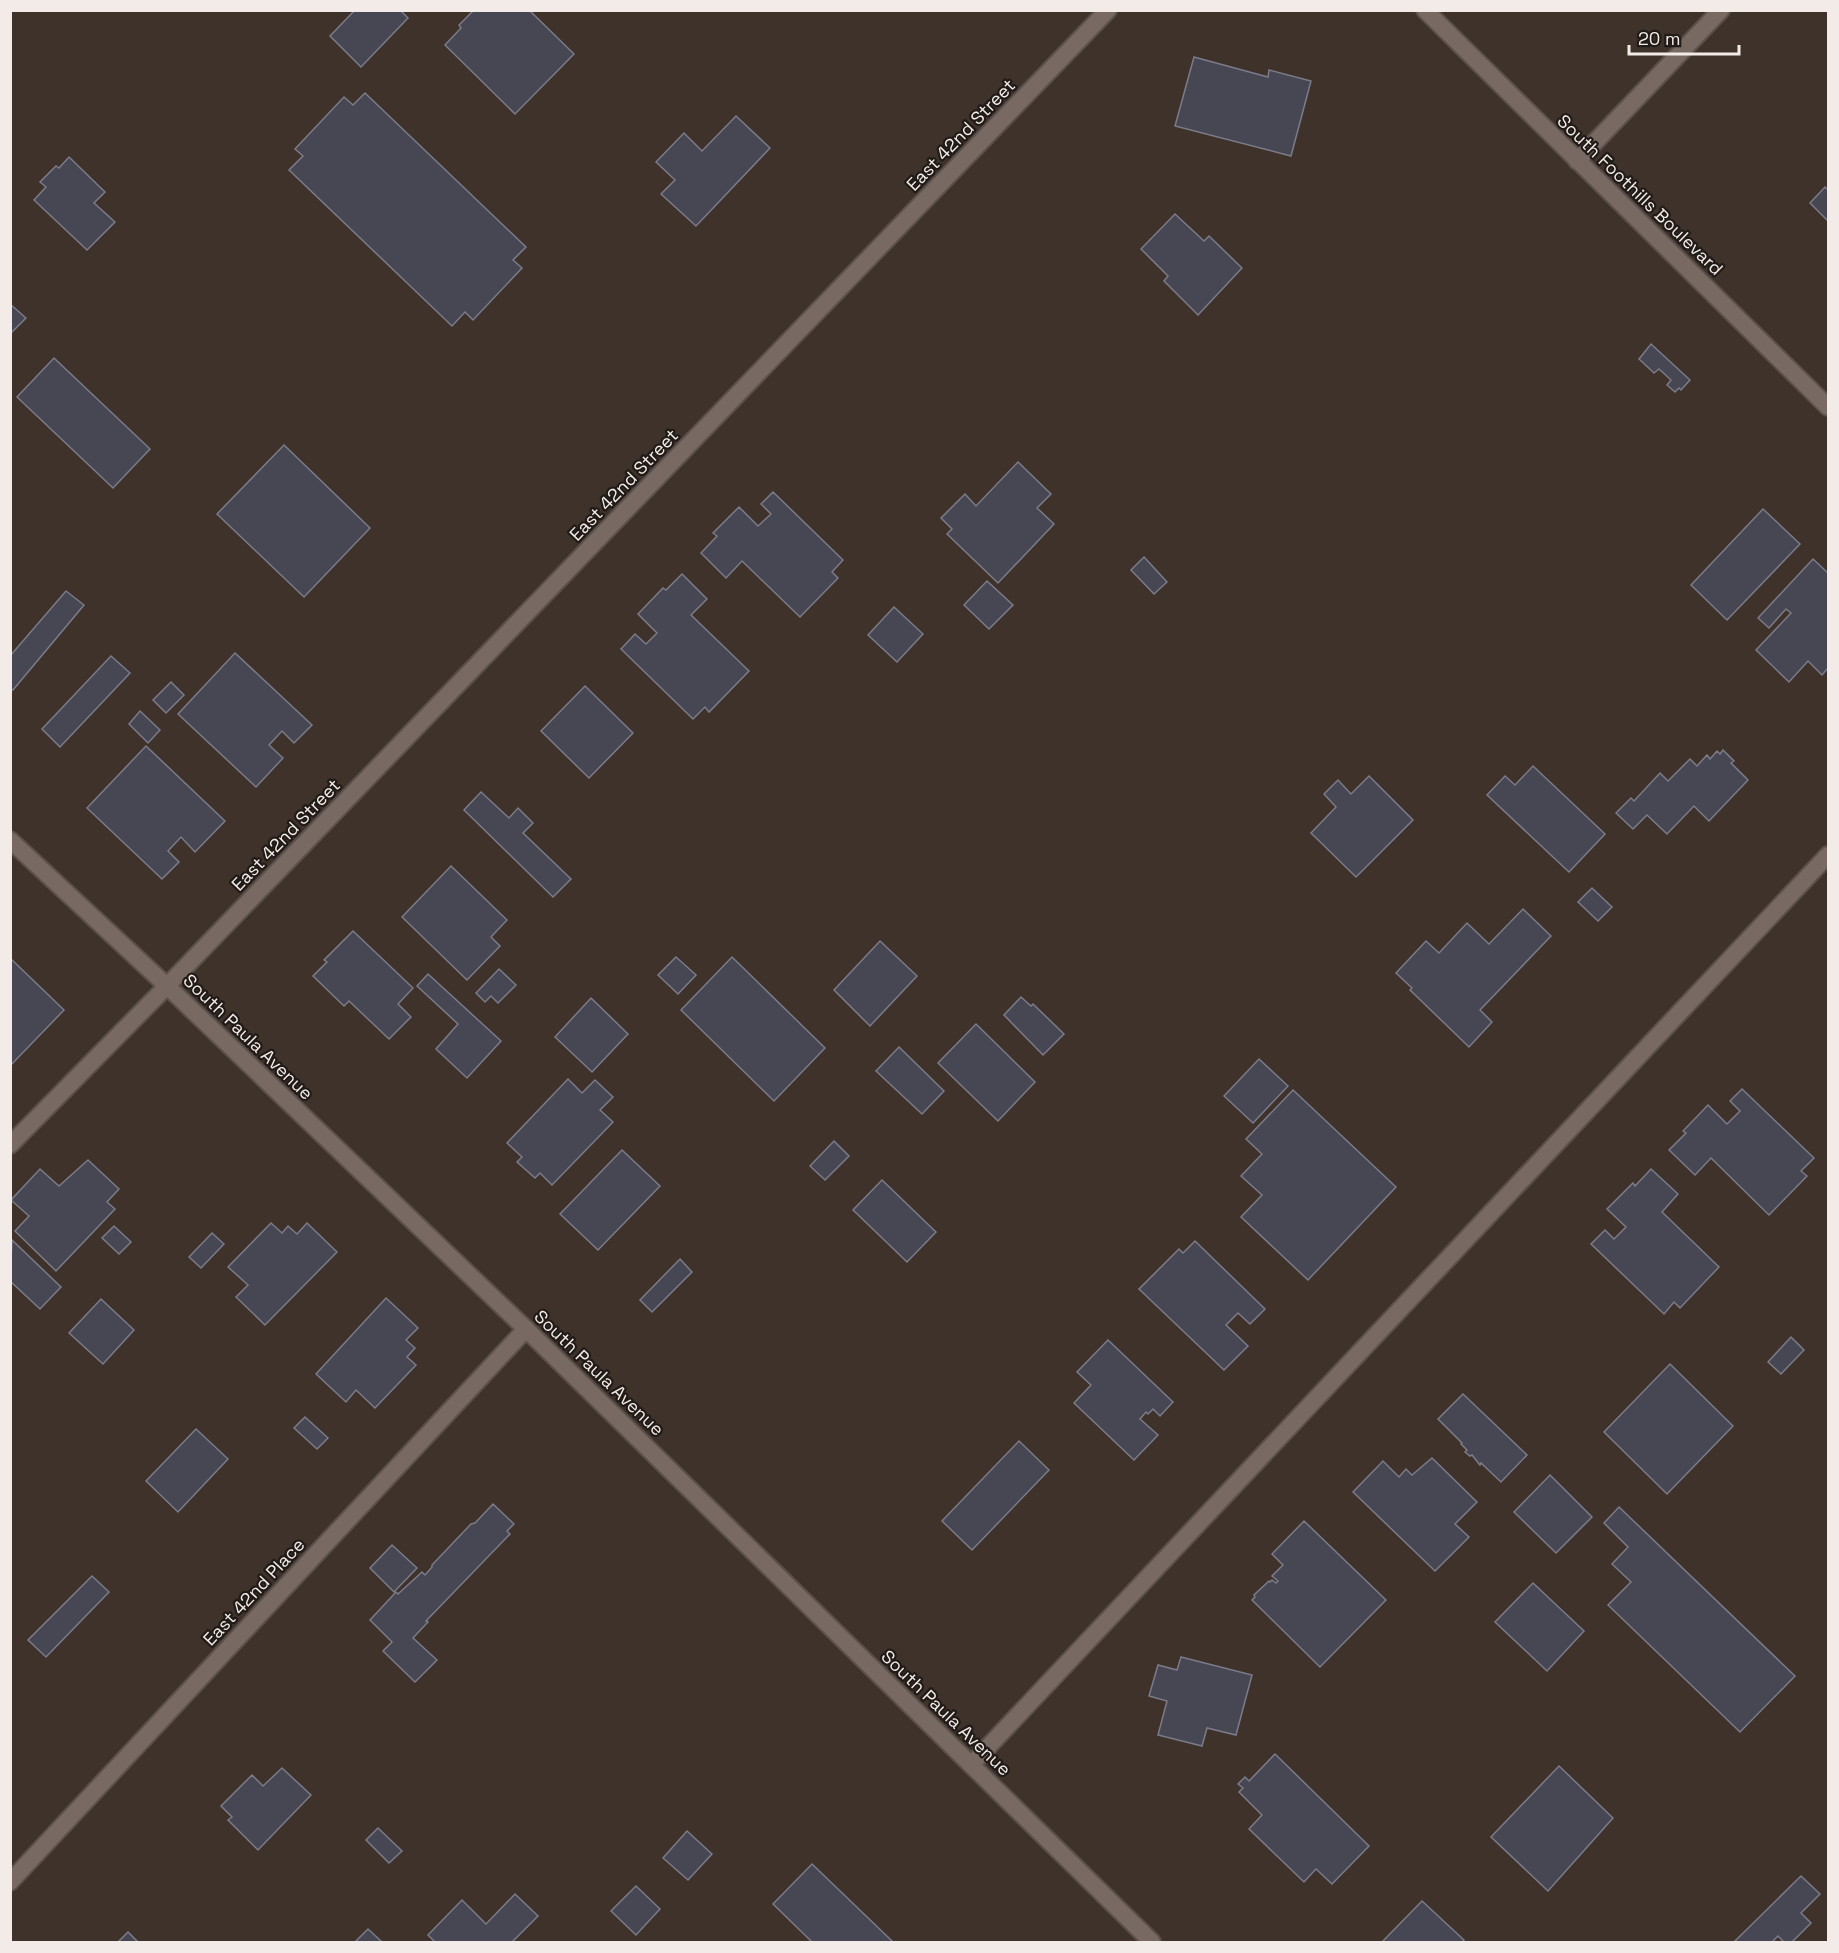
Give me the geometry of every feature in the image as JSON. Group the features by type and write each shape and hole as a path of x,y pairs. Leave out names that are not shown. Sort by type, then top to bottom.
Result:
{"street":[{"name":"East 42nd Street","path":"10,1145 167,986 1108,10"},
{"name":"South Foothills Boulevard","path":"1425,10 1828,407"},
{"path":"1577,161 1721,10"},
{"name":"South Paula Avenue","path":"10,840 167,986 526,1329 1152,1942"},
{"path":"971,1765 1828,855"},
{"name":"East 42nd Place","path":"10,1882 526,1329"}],"building":[{"path":"355,10 400,10 408,18 361,67 330,36"},
{"path":"474,10 529,10 574,54 515,114 445,45 461,28 459,25"},
{"path":"1194,57 1268,77 1269,70 1311,81 1291,156 1175,126"},
{"path":"365,93 526,247 513,260 522,268 473,320 465,312 452,326 289,170 303,156 295,149 344,97 353,105"},
{"path":"736,116 770,148 696,226 661,194 675,180 656,162 684,133 702,151"},
{"path":"69,157 105,192 94,203 115,222 87,250 34,200 46,187 40,182 56,166 59,168"},
{"path":"1825,187 1828,190 1828,221 1810,203"},
{"path":"1175,214 1204,241 1209,236 1242,268 1198,315 1164,281 1168,276 1141,249"},
{"path":"10,304 26,318 10,334"},
{"path":"1651,344 1690,380 1681,390 1679,388 1675,392 1667,385 1671,380 1659,369 1654,373 1639,359"},
{"path":"54,358 150,449 113,488 17,397"},
{"path":"284,445 370,528 304,597 217,514"},
{"path":"1018,462 1051,494 1037,508 1054,524 998,583 947,534 952,529 941,518 965,494 976,506"},
{"path":"773,492 843,560 832,572 838,578 800,617 742,561 726,578 701,553 717,536 713,533 739,507 758,526 771,514 761,504"},
{"path":"1763,509 1800,544 1727,620 1691,585"},
{"path":"1144,557 1167,582 1154,594 1131,570"},
{"path":"1813,559 1828,573 1828,668 1822,675 1808,661 1789,682 1756,650 1791,613 1786,609 1769,628 1758,618"},
{"path":"682,574 707,599 691,615 749,671 709,712 705,707 693,719 621,649 635,634 646,644 657,633 638,614 663,588 666,590"},
{"path":"987,581 1013,605 989,629 964,605"},
{"path":"66,591 84,605 13,690 10,688 10,656"},
{"path":"894,607 923,634 897,662 868,635"},
{"path":"235,653 312,725 294,743 282,731 269,745 283,758 256,787 178,714"},
{"path":"111,656 130,673 60,747 42,729"},
{"path":"171,682 184,695 166,713 153,700"},
{"path":"585,686 633,733 589,778 541,731"},
{"path":"140,711 160,730 148,743 129,724"},
{"path":"146,746 225,821 195,852 181,837 168,851 179,862 162,879 87,808"},
{"path":"1723,750 1734,761 1731,763 1748,780 1709,821 1694,806 1667,834 1647,815 1633,829 1616,813 1631,798 1634,801 1660,773 1668,781 1690,759 1697,766 1707,755 1710,759 1717,751 1720,754"},
{"path":"1533,766 1605,834 1569,872 1487,795 1505,776 1515,785"},
{"path":"1369,776 1413,820 1356,877 1311,833 1336,807 1324,794 1338,780 1351,794"},
{"path":"481,792 509,818 518,808 533,823 523,833 571,879 553,897 464,810"},
{"path":"451,866 507,920 491,937 500,946 467,980 402,917"},
{"path":"1592,888 1612,907 1598,921 1578,902"},
{"path":"1523,909 1551,936 1480,1010 1492,1022 1469,1047 1410,990 1412,988 1396,973 1426,941 1439,953 1467,923 1489,944"},
{"path":"353,931 413,988 398,1004 411,1017 389,1039 349,1001 344,1006 313,976 327,962 324,960"},
{"path":"880,941 917,976 870,1026 834,990"},
{"path":"676,957 696,975 678,994 658,975"},
{"path":"732,957 825,1048 774,1101 681,1010"},
{"path":"10,958 64,1010 10,1066"},
{"path":"499,969 516,985 498,1003 491,996 485,1002 476,993"},
{"path":"428,974 501,1041 467,1078 436,1049 458,1024 417,986"},
{"path":"1021,997 1031,1006 1033,1004 1064,1034 1043,1055 1004,1015"},
{"path":"591,998 628,1034 592,1072 555,1037"},
{"path":"976,1024 1035,1082 998,1121 938,1063"},
{"path":"899,1047 944,1091 922,1114 876,1071"},
{"path":"1259,1059 1288,1086 1253,1123 1224,1096"},
{"path":"568,1079 582,1093 595,1080 613,1097 600,1110 613,1122 552,1185 540,1173 535,1178 517,1162 522,1157 507,1143"},
{"path":"1742,1089 1814,1158 1801,1171 1807,1176 1769,1215 1711,1158 1695,1175 1669,1150 1686,1133 1683,1131 1708,1105 1727,1124 1740,1111 1730,1101"},
{"path":"1293,1090 1396,1187 1308,1280 1241,1217 1262,1195 1241,1176 1262,1154 1246,1139"},
{"path":"834,1141 849,1156 825,1180 810,1166"},
{"path":"622,1150 660,1186 598,1250 560,1214"},
{"path":"88,1160 119,1189 107,1202 115,1209 56,1271 15,1231 29,1216 11,1200 40,1169 59,1186"},
{"path":"1651,1169 1678,1194 1662,1212 1719,1267 1680,1308 1674,1302 1664,1314 1591,1244 1605,1230 1614,1239 1626,1227 1607,1209 1633,1183 1635,1186"},
{"path":"882,1180 936,1232 907,1262 853,1210"},
{"path":"271,1223 282,1233 288,1226 297,1234 307,1223 337,1252 265,1325 236,1297 248,1285 228,1267"},
{"path":"114,1226 131,1242 119,1254 102,1238"},
{"path":"212,1233 224,1244 201,1268 189,1257"},
{"path":"12,1240 61,1287 40,1309 10,1281"},
{"path":"1195,1241 1265,1309 1250,1324 1238,1313 1226,1325 1248,1346 1224,1370 1139,1289 1179,1249 1183,1253"},
{"path":"680,1259 692,1272 652,1312 640,1300"},
{"path":"386,1298 418,1328 406,1340 415,1348 407,1357 416,1365 375,1408 356,1390 346,1402 316,1374"},
{"path":"101,1299 134,1330 103,1364 69,1333"},
{"path":"1791,1337 1804,1350 1781,1374 1768,1362"},
{"path":"1108,1340 1173,1402 1160,1416 1153,1409 1148,1414 1146,1412 1140,1419 1158,1435 1134,1460 1074,1403 1091,1385 1077,1372"},
{"path":"1670,1364 1733,1426 1667,1494 1604,1432"},
{"path":"1463,1394 1527,1455 1501,1482 1481,1463 1480,1465 1472,1455 1465,1452 1467,1450 1462,1443 1438,1419"},
{"path":"305,1417 328,1438 317,1449 294,1428"},
{"path":"196,1429 228,1459 178,1512 146,1481"},
{"path":"1019,1441 1049,1470 972,1550 942,1521"},
{"path":"1432,1458 1477,1502 1455,1524 1469,1537 1435,1571 1353,1492 1383,1461 1399,1477 1406,1469 1412,1475"},
{"path":"1550,1475 1592,1517 1556,1553 1514,1512"},
{"path":"493,1504 514,1524 507,1531 510,1534 426,1621 428,1622 413,1638 437,1660 415,1682 383,1651 392,1642 370,1620 396,1592 398,1594 422,1572 425,1575 471,1524 475,1523"},
{"path":"1619,1507 1795,1676 1740,1732 1608,1605 1631,1582 1612,1564 1628,1547 1604,1523"},
{"path":"1304,1521 1386,1600 1320,1667 1252,1600 1254,1595 1269,1581 1276,1583 1278,1581 1272,1576 1283,1565 1272,1554"},
{"path":"392,1545 417,1568 394,1592 370,1568"},
{"path":"92,1576 109,1592 46,1657 28,1640"},
{"path":"1533,1583 1584,1631 1547,1671 1495,1622"},
{"path":"1181,1657 1252,1675 1236,1735 1207,1728 1202,1746 1158,1735 1167,1701 1149,1696 1158,1665 1177,1670"},
{"path":"1275,1754 1369,1846 1332,1884 1316,1869 1304,1882 1249,1829 1262,1815 1239,1792 1243,1788 1238,1784 1245,1777 1249,1781"},
{"path":"1559,1766 1613,1818 1548,1891 1491,1837"},
{"path":"282,1768 311,1795 258,1850 228,1820 232,1817 221,1806 252,1775 263,1786"},
{"path":"378,1828 402,1851 389,1863 366,1840"},
{"path":"687,1831 712,1854 688,1880 663,1858"},
{"path":"812,1864 892,1941 809,1942 811,1941 773,1904"},
{"path":"1801,1876 1820,1894 1801,1913 1811,1923 1792,1942 1784,1942 1778,1936 1772,1942 1734,1942"},
{"path":"636,1886 660,1909 636,1935 611,1911"},
{"path":"515,1894 538,1916 512,1942 435,1942 428,1935 462,1900 486,1924"},
{"path":"1422,1901 1464,1940 1462,1942 1382,1942"},
{"path":"368,1929 382,1942 355,1942"},
{"path":"128,1932 138,1942 118,1942"}]}
